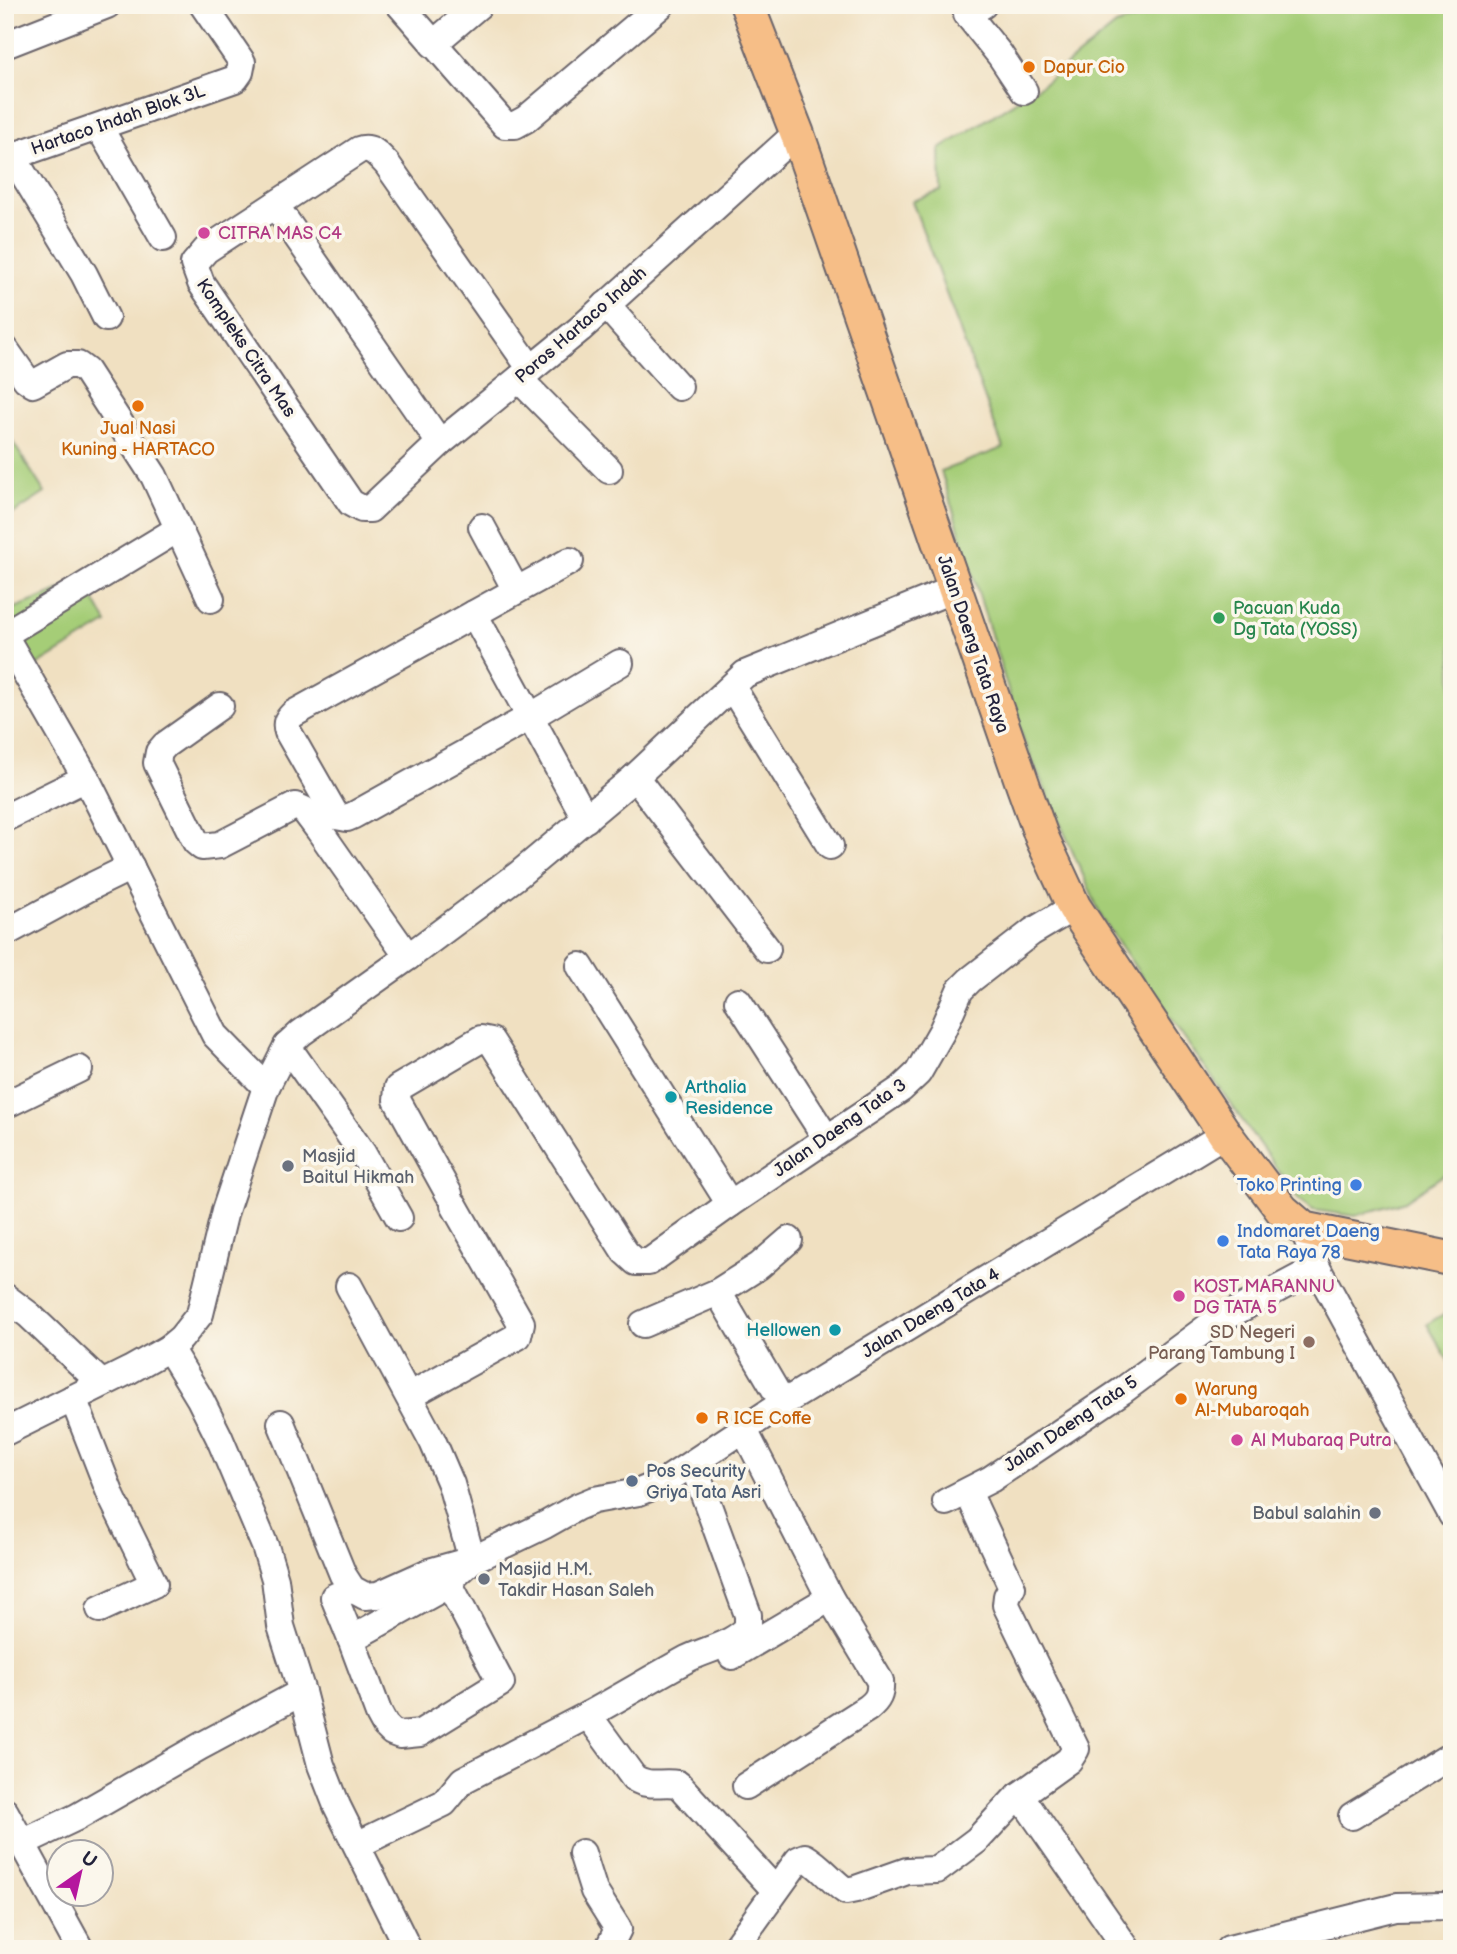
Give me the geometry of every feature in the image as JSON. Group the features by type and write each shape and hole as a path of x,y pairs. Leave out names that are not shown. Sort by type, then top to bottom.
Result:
{"main road":[{"name":"Jalan Daeng Tata Raya","path":"747,5 797,133 1042,838 1074,907 1225,1134 1282,1210 1304,1229"},
{"path":"1304,1229 1452,1259"}],"street":[{"path":"5,46 107,5"},
{"name":"Hartaco Indah Blok 3L","path":"9,158 231,81 238,76 242,62 203,5"},
{"path":"400,5 505,125 515,125 540,108 661,5"},
{"path":"433,44 480,5"},
{"path":"971,8 1024,91"},
{"path":"99,127 163,238"},
{"name":"Poros Hartaco Indah","path":"362,509 375,506 440,443 606,305 797,133"},
{"name":"Kompleks Citra Mas","path":"362,509 351,503 201,283 194,264 206,250 359,149 371,149 387,164 525,374"},
{"path":"9,158 84,274 106,318"},
{"path":"275,205 440,443"},
{"path":"606,305 679,387"},
{"path":"5,349 26,379 33,384 67,365 82,367 154,476 211,599"},
{"path":"525,374 609,470"},
{"path":"482,527 516,590"},
{"path":"178,529 5,635 86,778 215,1035 266,1087"},
{"path":"570,561 293,713 286,722 288,732 334,814 347,818 530,717 620,663"},
{"path":"5,1432 169,1349 200,1314 225,1211 266,1087 287,1046 301,1033 518,874 635,777 745,674 954,589"},
{"path":"474,614 586,819"},
{"path":"732,687 830,846"},
{"path":"220,706 165,745 157,757 157,763 195,842 202,847 220,845 291,807 301,808 408,957"},
{"path":"635,777 767,949"},
{"path":"5,818 86,778"},
{"path":"5,933 131,867"},
{"name":"Jalan Daeng Tata 3","path":"410,1396 517,1336 521,1324 397,1100 398,1088 481,1039 491,1041 625,1252 636,1262 649,1262 730,1203 901,1089 918,1073 930,1054 960,990 1032,932 1074,907"},
{"path":"580,966 730,1203"},
{"path":"738,1001 827,1139"},
{"path":"287,1046 363,1154 399,1218"},
{"path":"5,1105 79,1069"},
{"name":"Jalan Daeng Tata 4","path":"472,1560 576,1507 594,1500 639,1492 664,1482 783,1403 1225,1134"},
{"path":"1304,1229 1317,1268 1452,1515"},
{"path":"643,1324 718,1292 759,1266 789,1240"},
{"name":"Jalan Daeng Tata 5","path":"1020,1795 1069,1760 1076,1749 1006,1605 1012,1587 957,1497 1122,1391 1212,1324 1317,1268"},
{"path":"349,1286 410,1396 452,1484 472,1560"},
{"path":"718,1292 783,1403"},
{"path":"5,1297 29,1315 101,1384"},
{"path":"169,1349 200,1399 219,1437 265,1546 275,1579 281,1626 321,1765 337,1806 408,1949"},
{"path":"73,1398 112,1499 154,1584 100,1609"},
{"path":"281,1423 343,1575 352,1589 365,1596 378,1595 429,1572 472,1560"},
{"path":"744,1430 830,1598 880,1681 881,1692 869,1709 746,1786"},
{"path":"357,1845 444,1803 463,1780 688,1659 739,1638 748,1627 748,1615 693,1464"},
{"path":"351,1639 439,1590 472,1560"},
{"path":"352,1589 334,1597 384,1725 400,1735 421,1732 501,1683 448,1582"},
{"path":"711,1668 830,1598"},
{"path":"22,1843 77,1818 201,1746 302,1692"},
{"path":"588,1715 634,1778 644,1784 678,1784 775,1890"},
{"path":"1352,1816 1452,1755"},
{"path":"734,1949 798,1860 805,1857 814,1862 846,1891 907,1871 937,1870 977,1840 1020,1795 1127,1949"},
{"path":"5,1812 80,1949"},
{"path":"582,1853 594,1891 618,1929 608,1949"},
{"path":"1229,1949 1396,1907 1452,1908"}],"green space":[{"name":"Pacuan Kuda Dg Tata (YOSS)","path":"1181,5 1452,5 1452,1169 1405,1201 1355,1216 1313,1210 1299,1200 1102,918 1024,742 941,471 1003,448 912,201 941,191 940,149 1043,84 1116,25"},
{"path":"5,430 45,493 5,519"},
{"path":"84,581 107,623 28,671 5,655 5,612"},
{"path":"1452,1309 1452,1367 1427,1324"}],"place":[{"name":"Dapur Cio","path":"1029,67"},
{"name":"CITRA MAS C4","path":"204,233"},
{"name":"Jual Nasi Kuning - HARTACO","path":"138,406"},
{"name":"Pacuan Kuda Dg Tata (YOSS)","path":"1219,618"},
{"name":"Arthalia Residence","path":"671,1097"},
{"name":"Masjid Baitul Hikmah","path":"288,1166"},
{"name":"Toko Printing","path":"1356,1185"},
{"name":"Indomaret Daeng Tata Raya 78","path":"1223,1241"},
{"name":"KOST MARANNU DG TATA 5","path":"1179,1296"},
{"name":"Hellowen","path":"835,1330"},
{"name":"SD Negeri Parang Tambung I","path":"1309,1342"},
{"name":"Warung Al-Mubaroqah","path":"1181,1399"},
{"name":"R ICE Coffe","path":"702,1418"},
{"name":"Al Mubaraq Putra","path":"1237,1440"},
{"name":"Pos Security Griya Tata Asri","path":"632,1481"},
{"name":"Babul salahin","path":"1375,1513"},
{"name":"Masjid H.M. Takdir Hasan Saleh","path":"484,1579"}]}
